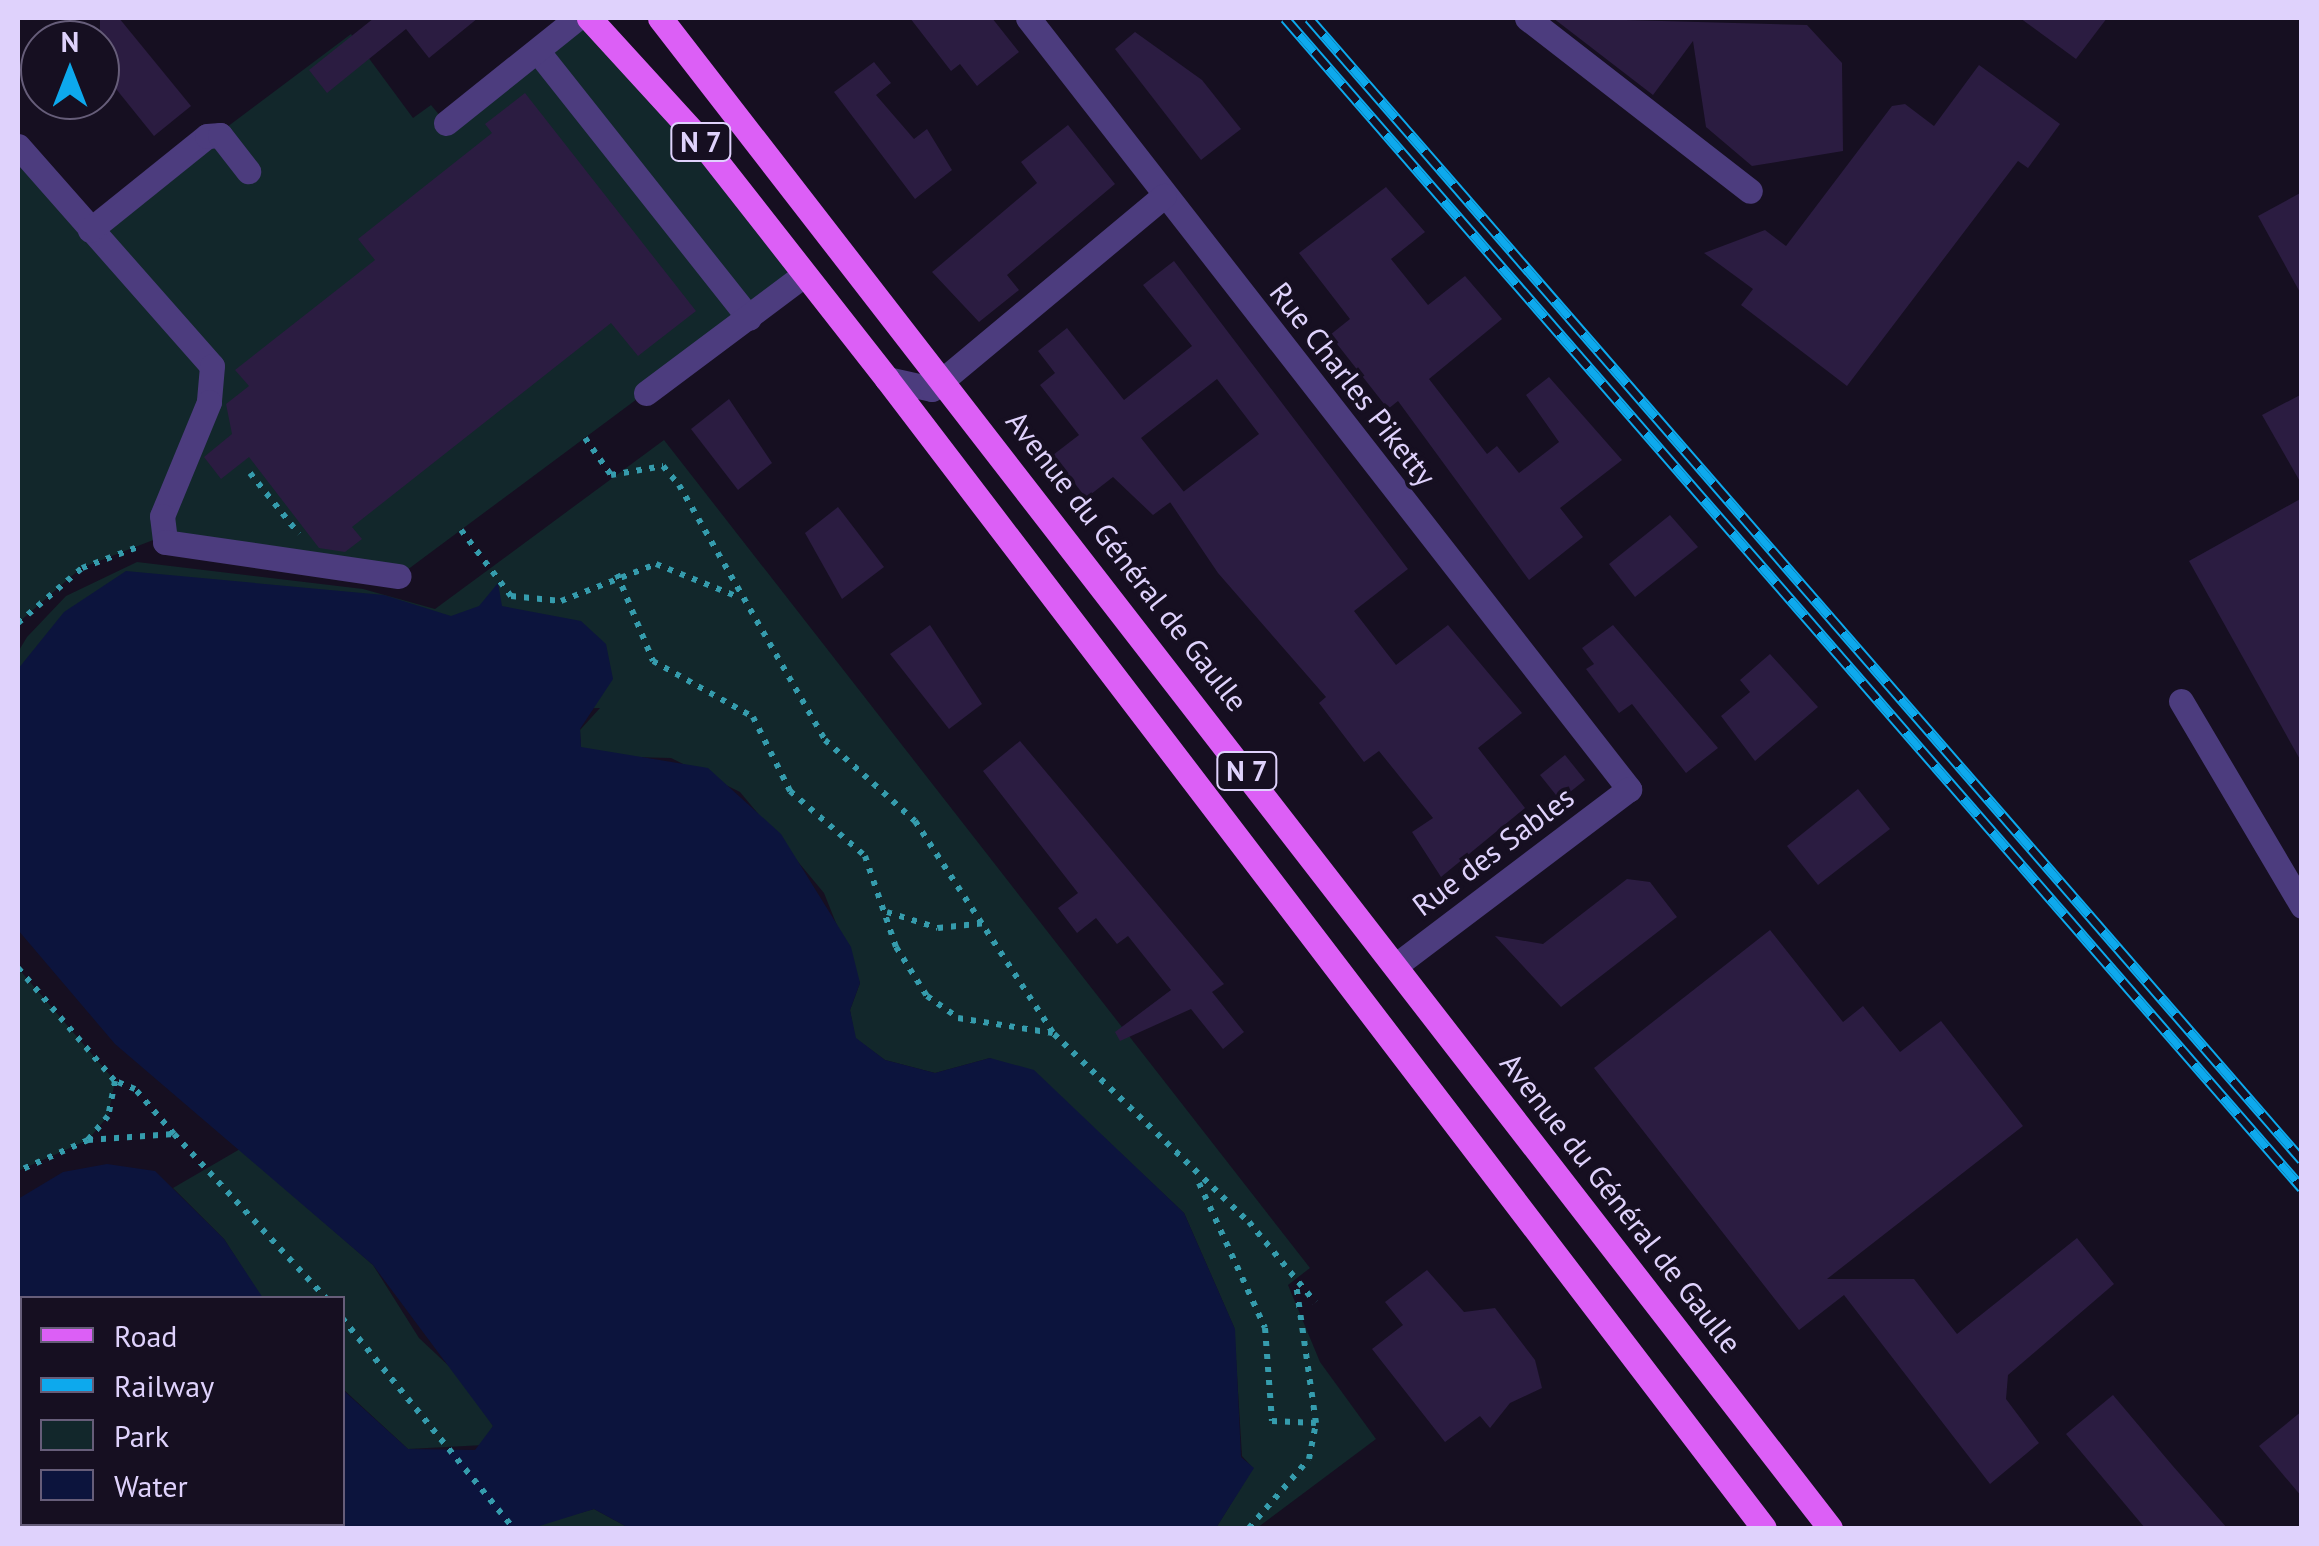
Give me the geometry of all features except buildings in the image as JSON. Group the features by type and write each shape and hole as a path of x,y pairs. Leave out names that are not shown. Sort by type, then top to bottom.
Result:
{"main road":[{"name":"N 7","path":"588,18 695,134 802,276 887,380 1764,1528"},
{"name":"Avenue du Général de Gaulle","path":"660,18 942,376 1830,1528"}],"street":[{"path":"446,123 577,18"},
{"name":"Rue Charles Piketty","path":"1028,18 1629,789"},
{"path":"1527,18 1750,191"},
{"path":"539,52 749,318"},
{"path":"90,230 206,136 220,135 248,171"},
{"path":"18,146 90,230 133,258 212,366 209,402 162,536 184,550 399,576"},
{"path":"887,380 932,389 942,376 1164,196"},
{"path":"646,393 802,276"},
{"path":"2180,701 2302,906"},
{"name":"Rue des Sables","path":"1396,965 1629,789"}],"path":[{"path":"585,438 611,475 663,466 825,740 883,784 986,924 1054,1034 1199,1182 1250,1222 1314,1302"},
{"path":"250,473 324,566"},
{"path":"461,530 512,596 561,601 617,574 656,564 737,597"},
{"path":"18,623 82,568 162,536"},
{"path":"617,574 653,661 753,717 790,790 866,856 911,977 942,1010 1054,1034"},
{"path":"886,911 938,928 986,924"},
{"path":"18,968 115,1081 135,1089 324,1296"},
{"path":"88,1140 108,1116 115,1081"},
{"path":"18,1171 88,1140 174,1134"},
{"path":"1199,1182 1265,1328 1272,1420 1316,1424"},
{"path":"1248,1528 1309,1458 1316,1424 1295,1280"},
{"path":"345,1322 513,1528"}],"green space":[{"path":"589,18 801,277 399,576 161,537 81,568 18,623 18,146 91,229 351,34 413,118 431,105 446,123"},
{"path":"664,440 1310,1268 1288,1285 1320,1362 1376,1439 1257,1528 1216,1528 1253,1468 1242,1456 1234,1327 1184,1213 1062,1098 990,1058 935,1073 885,1060 855,1038 850,1010 860,983 824,893 740,792 671,758 595,756 581,747 580,730 600,708 18,722 18,652 27,637 66,596 137,562 363,589 435,609"},
{"path":"18,968 115,1081 108,1116 88,1140 18,1171"},
{"path":"240,1149 373,1265 419,1338 468,1384 493,1426 484,1445 408,1449 345,1391 345,1296 261,1296 224,1239 173,1188"},
{"path":"594,1509 629,1528 533,1528 540,1524"}],"water":[{"path":"126,571 384,595 451,616 479,606 498,583 502,606 581,621 606,644 613,679 580,729 581,747 708,768 781,834 851,947 860,983 850,1010 856,1038 885,1060 935,1073 990,1058 1034,1070 1184,1213 1235,1329 1241,1457 1254,1468 1216,1528 629,1528 594,1509 533,1528 18,1528 18,1199 63,1172 107,1164 155,1171 224,1239 262,1296 20,1296 20,1526 345,1526 345,1392 408,1449 475,1450 493,1426 373,1265 115,1044 18,930 18,669 64,612"}],"railway":[{"path":"1285,18 2302,1188"},
{"path":"1309,18 2302,1160"}]}
